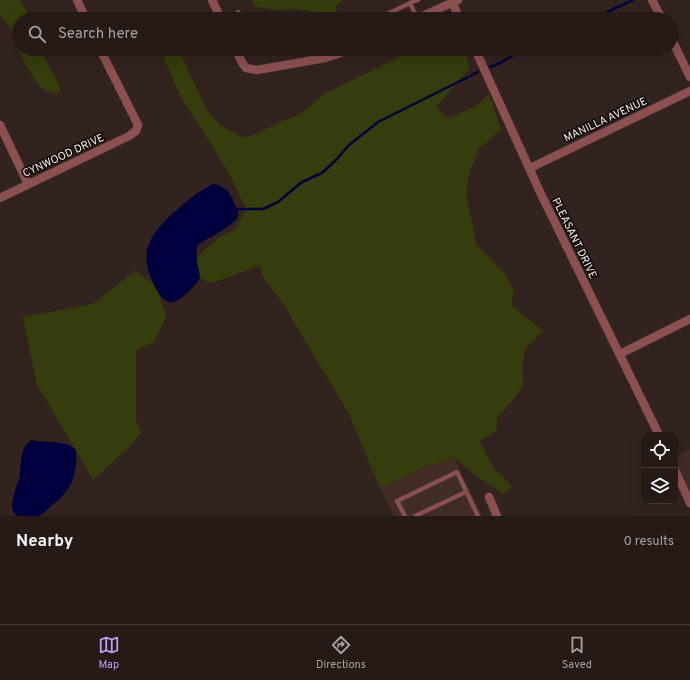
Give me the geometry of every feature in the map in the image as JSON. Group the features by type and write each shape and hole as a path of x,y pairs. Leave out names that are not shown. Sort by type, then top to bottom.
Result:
{"street":[{"path":"77,0 83,12"},
{"path":"212,0 218,12"},
{"path":"652,0 658,12"},
{"path":"432,12 455,1 458,12"},
{"path":"678,52 690,76"},
{"name":"CYNWOOD DRIVE","path":"0,198 129,136 136,131 138,125 104,56"},
{"path":"239,56 246,68 251,70 332,56"},
{"name":"PLEASANT DRIVE","path":"478,56 530,168 658,432"},
{"name":"MANILLA AVENUE","path":"530,168 690,91"},
{"path":"0,125 28,184"},
{"path":"620,354 690,319"},
{"path":"678,477 690,503"},
{"path":"489,497 497,516"}],"lane":[{"path":"391,12 418,0"},
{"path":"410,3 414,12"},
{"path":"405,516 397,501 456,472 478,516"},
{"path":"415,516 466,492"}],"shaded area":[{"path":"213,184 224,188 229,193 238,212 238,216 236,220 227,228 198,245 197,257 200,278 192,288 177,301 168,302 156,288 150,275 146,260 148,246 159,227 176,210 196,194"},
{"path":"32,440 62,443 76,450 74,475 72,482 64,494 42,514 39,516 17,516 12,508 20,475 21,458 24,448"},
{"path":"690,449 690,503 678,477 678,455"},
{"path":"454,458 482,516 394,516 379,486 384,486 416,470"}],"green space":[{"path":"0,0 20,0 26,12 12,12 12,33 0,13"},
{"path":"252,0 343,0 336,6 337,12 317,12 295,9 273,10 254,6"},
{"path":"22,56 44,56 59,84 60,93 51,93 42,88 35,80"},
{"path":"163,56 181,56 208,112 221,126 245,138 300,114 324,94 402,56 466,56 470,68 436,107 448,119 477,105 489,94 501,129 478,150 470,171 466,193 476,244 506,275 513,289 512,306 543,331 526,348 522,364 523,386 514,399 497,417 496,431 479,441 494,468 512,486 503,494 454,458 416,470 384,486 379,486 349,414 283,303 265,280 259,265 210,283 200,278 196,258 218,238 236,229 246,209 228,171 181,97"},
{"path":"135,271 156,286 166,317 154,342 136,351 136,421 141,433 131,445 93,480 37,384 23,317 93,304"}],"waterway":[{"path":"607,12 633,0"},
{"path":"490,67 512,56"},
{"path":"237,209 263,209 278,202 302,182 322,173 349,145 378,122 478,72"}]}
